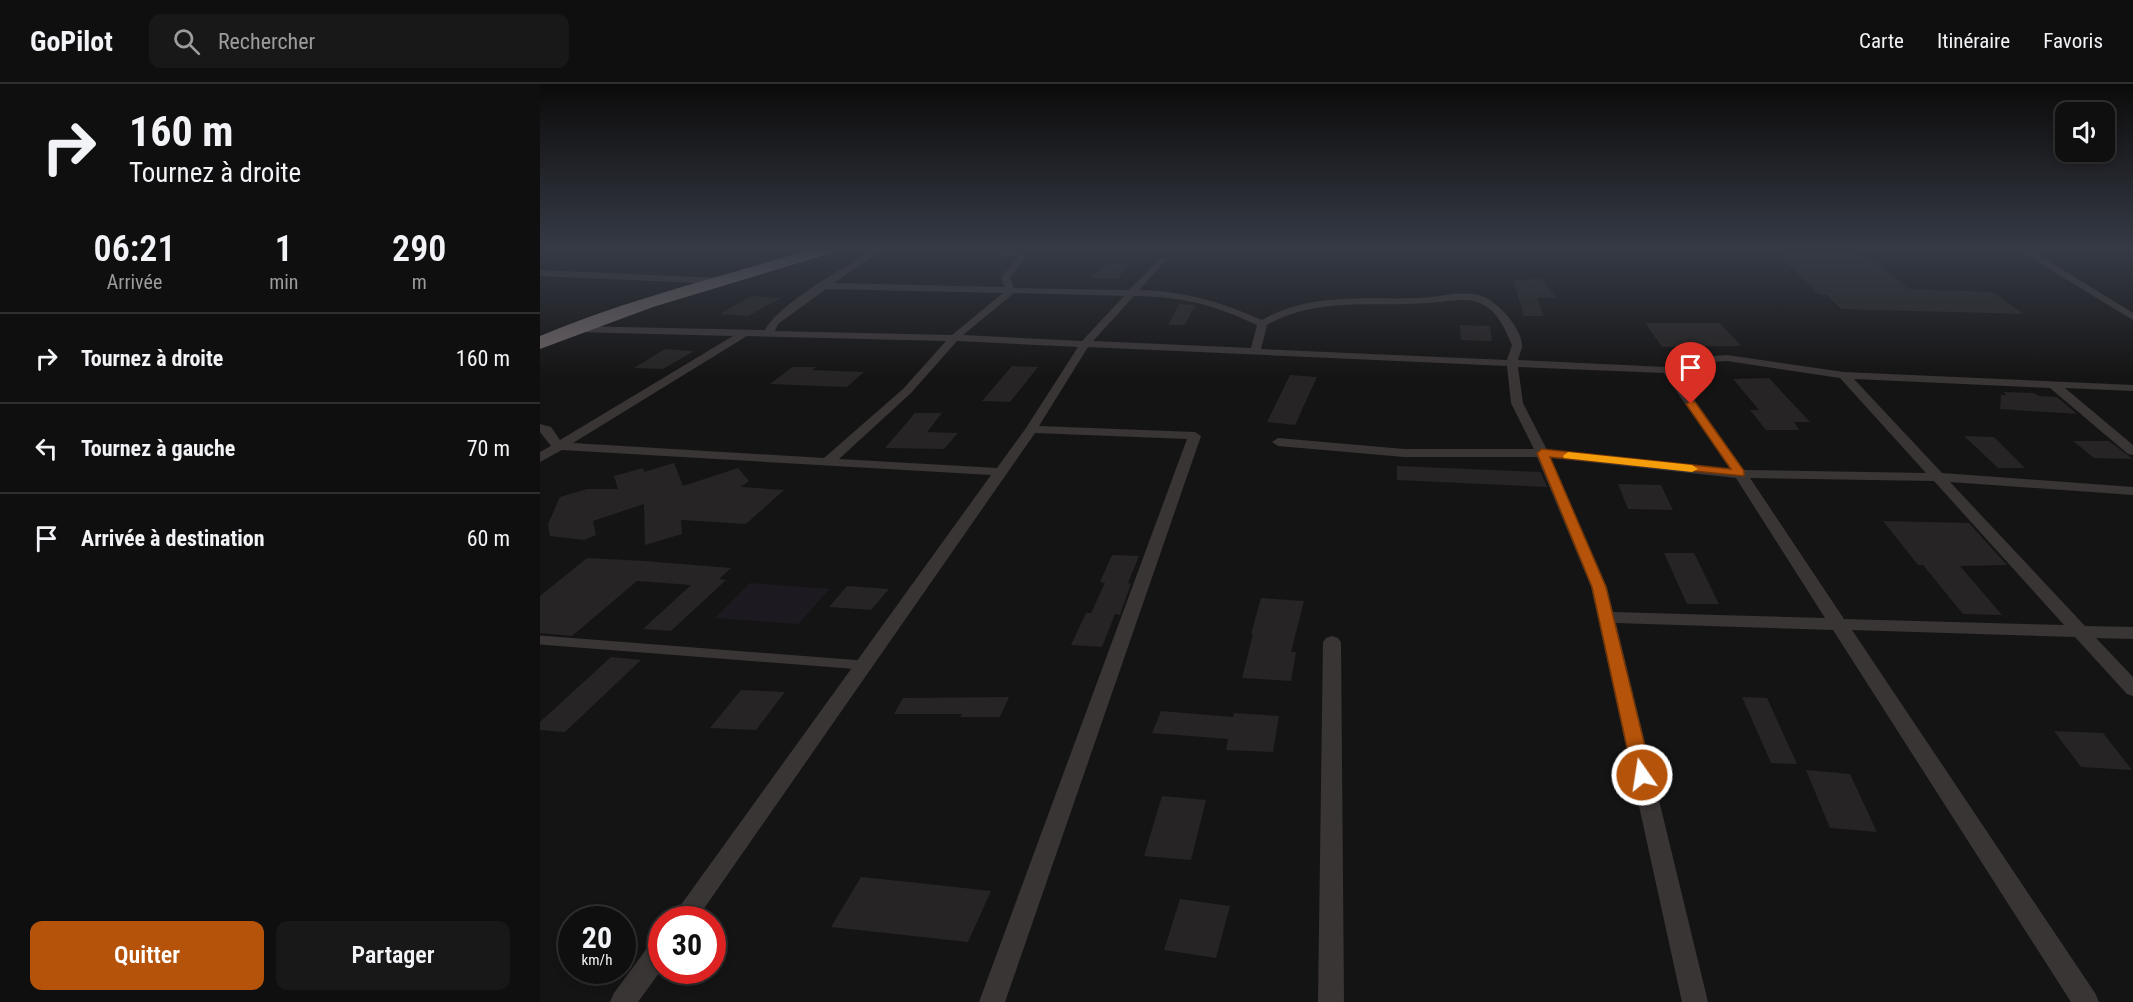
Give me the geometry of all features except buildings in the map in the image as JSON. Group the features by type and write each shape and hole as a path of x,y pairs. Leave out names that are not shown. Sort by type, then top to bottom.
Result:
{"highway":[{"path":"540,343 570,329 680,292"}],"street":[{"path":"768,334 774,322 816,292"},
{"path":"826,463 907,391 954,338 1010,292"},
{"path":"1061,292 1191,296 1223,306 1262,324"},
{"path":"2092,292 2133,317"},
{"path":"692,906 1001,472 1084,345 1130,293"},
{"path":"1255,352 1262,324 1274,315 1298,308 1331,303 1407,302 1475,297 1486,301 1504,315 1517,345 1512,362 1518,403 1542,453 1599,587 1695,1002"},
{"path":"570,329 954,338 1667,370 1697,360 1727,358 1844,375 2133,388"},
{"path":"540,458 745,333"},
{"path":"1667,370 1740,474 2086,1002"},
{"path":"1844,375 2133,689"},
{"path":"2055,386 2133,452"},
{"path":"540,428 547,430 558,446"},
{"path":"992,1002 1195,436 1031,429"},
{"path":"1278,442 1404,453 1542,453 1740,474 1938,477 2133,491"},
{"path":"558,446 1001,472"},
{"path":"1606,617 2133,633"},
{"path":"1331,1002 1332,642"},
{"path":"623,1002 648,967"}],"lane":[{"path":"540,640 863,665"}],"shaded area":[{"path":"750,583 830,589 798,624 715,618"}],"slow traffic":[{"path":"1568,456 1692,469"}],"route":[{"path":"1642,775 1599,587 1542,453 1740,474 1691,404"}]}
